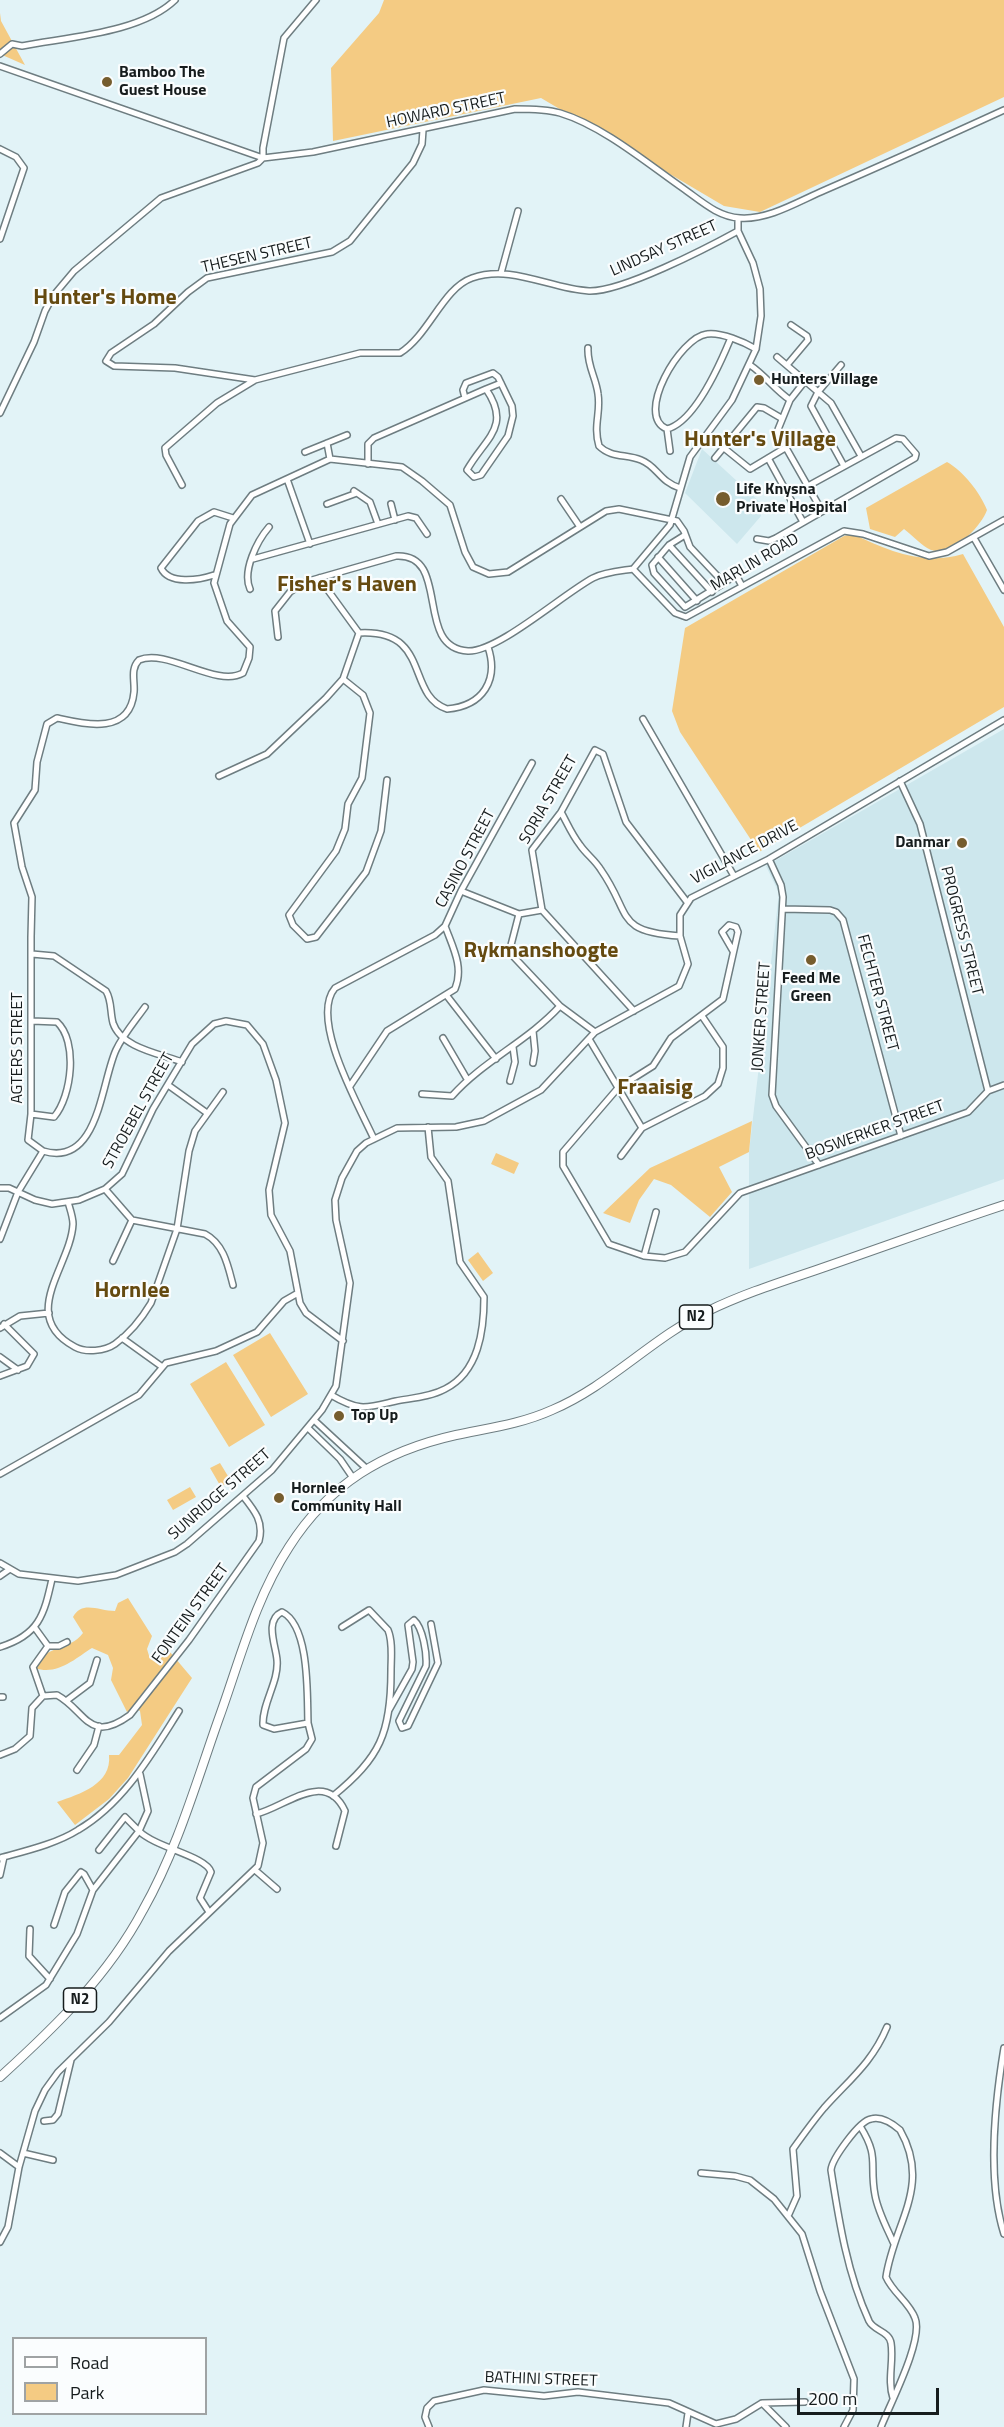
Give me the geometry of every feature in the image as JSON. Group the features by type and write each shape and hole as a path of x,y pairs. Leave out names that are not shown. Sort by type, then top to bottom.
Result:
{"highway":[{"name":"N2","path":"0,2077 48,2033 104,1970 144,1909 171,1851 252,1623 271,1578 298,1534 325,1502 381,1459 408,1448 501,1428 555,1409 595,1385 670,1332 707,1311 742,1296 1004,1205"}],"street":[{"path":"0,54 12,44 22,46 99,32 147,18 160,12 175,0"},
{"path":"0,66 263,158 284,38 316,0"},
{"name":"HOWARD STREET","path":"0,412 34,342 45,311 53,296 74,271 161,198 258,163 263,158 294,156 515,109 559,113 629,151 714,210 738,219"},
{"path":"278,637 274,621 278,605 298,585 396,556 407,558 426,573 439,630 450,646 464,651 488,647 596,577 633,569 665,534 673,519 680,488 694,449 732,400 756,349 761,316 760,288 753,263 738,231 738,219 759,217 775,212 1004,110"},
{"name":"THESEN STREET","path":"255,380 175,368 114,366 106,361 111,353 154,324 188,292 207,278 332,252 350,241 413,163 422,144 423,130"},
{"path":"0,149 20,160 24,172 0,238"},
{"path":"501,273 518,211"},
{"name":"LINDSAY STREET","path":"182,485 165,455 167,445 217,403 255,380 360,353 400,353 426,329 459,286 472,278 501,273 585,291 603,290 686,258 738,231"},
{"path":"788,365 808,340 806,334 791,325"},
{"path":"670,451 667,429 658,422 655,409 664,376 673,361 694,339 703,334 713,334 756,349"},
{"path":"667,429 676,426 704,392 730,339"},
{"path":"588,348 588,366 599,397 595,423 600,446 609,453 641,460 666,483 680,488"},
{"path":"777,357 833,406 861,456"},
{"path":"750,365 762,374 771,387 790,400"},
{"path":"841,365 811,404 812,411 844,466"},
{"path":"465,398 463,386 472,379 493,373 501,383 513,409 509,432 483,473 474,477 467,470 496,425 498,416 498,410 486,389"},
{"path":"805,381 790,400 776,429 822,511"},
{"path":"368,464 368,444 374,438 501,383"},
{"path":"715,458 759,406 781,418"},
{"path":"305,452 347,435"},
{"path":"757,540 771,540 915,458 915,453 903,439 895,438 808,486"},
{"path":"327,443 330,459"},
{"path":"724,448 748,469 785,448"},
{"path":"768,458 803,522"},
{"path":"233,518 214,512 202,518 161,568 168,576 189,580 214,575 233,518 252,495 330,459 402,467 415,475 449,502 470,563 489,574 503,574 516,568 612,509 673,519 682,526 690,547 724,583"},
{"path":"288,479 310,544"},
{"path":"327,504 355,492 370,502 378,525"},
{"path":"561,499 580,527"},
{"path":"391,504 395,520"},
{"path":"253,559 412,516 427,534"},
{"name":"MARLIN ROAD","path":"633,569 660,598 682,616 692,615 844,531 863,534 929,556 947,552 1004,520"},
{"path":"250,589 247,578 260,538 269,527"},
{"path":"684,535 669,545 652,565 654,573 683,606 697,601 736,575 742,586"},
{"path":"974,538 1004,590"},
{"path":"669,545 712,592"},
{"path":"658,557 697,601"},
{"name":"AGTERS STREET","path":"43,1151 28,1140 31,1113 32,897 22,867 14,823 35,790 37,762 47,724 57,718 86,725 104,724 119,718 126,712 134,694 135,664 144,658 156,658 224,676 243,673 249,658 250,647 233,630 220,606 214,575"},
{"path":"319,578 359,633"},
{"path":"359,633 383,633 400,644 417,665 430,697 447,709 465,704 486,688 493,670 488,647"},
{"path":"219,776 274,748 343,679 359,633"},
{"path":"343,679 363,695 370,713 362,778 348,804 345,828 336,851 289,915 293,925 307,939 316,937 366,872 381,831 387,780"},
{"path":"643,719 734,876"},
{"name":"VIGILANCE DRIVE","path":"308,1428 331,1395 338,1376 350,1283 336,1220 335,1200 351,1159 366,1143 397,1128 471,1124 507,1110 551,1083 595,1032 671,991 684,979 687,956 680,936 680,915 687,902 699,892 769,859 1004,720"},
{"name":"SORIA STREET","path":"542,910 532,850 561,812 593,752 597,750 603,754 623,817 687,902"},
{"name":"CASINO STREET","path":"447,996 455,989 460,973 446,926 461,891 532,763"},
{"name":"PROGRESS STREET","path":"900,781 920,824 988,1091"},
{"path":"561,812 580,846 602,871 620,907 632,924 649,932 680,936"},
{"name":"JONKER STREET","path":"769,859 781,885 783,909 772,1095 776,1106 819,1165"},
{"path":"461,891 519,914 542,910 634,1011"},
{"name":"FECHTER STREET","path":"783,909 830,910 843,920 901,1136"},
{"path":"519,914 511,945 512,955 560,1006 595,1032"},
{"path":"618,1088 648,1070 671,1038 723,999 738,932 736,927 729,925 722,932 733,951"},
{"path":"374,1139 350,1086 330,1033 327,1013 331,993 335,988 435,935 446,926"},
{"path":"32,954 54,956 106,992 110,998 114,1027 133,1044 182,1062"},
{"path":"350,1086 387,1031 447,996 496,1059"},
{"path":"422,1094 450,1098 467,1079 513,1047 560,1006"},
{"path":"0,1239 18,1192 43,1151 54,1154 67,1153 87,1134 103,1099 116,1048 145,1007"},
{"path":"621,1156 642,1128 705,1096 718,1084 723,1068 723,1047 702,1016"},
{"path":"31,1113 54,1117 70,1083 68,1038 65,1031 57,1022 32,1021"},
{"name":"STROEBEL STREET","path":"18,1192 42,1203 68,1202 105,1189 122,1174 153,1109 200,1034 214,1024 226,1021 247,1025 261,1040 276,1080 285,1123 268,1190 271,1215 290,1251 300,1303 306,1312 343,1341"},
{"path":"533,1031 535,1051 533,1063"},
{"path":"443,1038 467,1079"},
{"path":"589,1039 642,1128"},
{"path":"510,1081 515,1062 513,1047"},
{"path":"168,1085 207,1113"},
{"name":"BOSWERKER STREET","path":"618,1088 587,1121 563,1152 561,1159 605,1240 618,1248 644,1256 665,1258 685,1252 735,1196 968,1112 988,1091 1004,1085"},
{"path":"68,1202 73,1224 71,1236 49,1294 49,1313 51,1323 63,1339 80,1350 90,1351 112,1346 123,1338 151,1303 177,1229 189,1151 195,1131 223,1092"},
{"path":"331,1395 361,1409 437,1392 456,1382 474,1359 479,1347 484,1297 460,1262 448,1181 431,1156 428,1127"},
{"path":"0,1188 18,1192"},
{"path":"105,1189 132,1220 213,1239 227,1264 233,1285"},
{"path":"644,1256 656,1212"},
{"path":"113,1261 132,1220"},
{"path":"0,1474 140,1395 154,1380 161,1366 216,1351 257,1332 284,1301 298,1293"},
{"path":"0,1376 30,1363 34,1351 2,1326 21,1316 49,1313"},
{"path":"123,1338 161,1366"},
{"path":"0,1357 18,1370"},
{"path":"314,1420 367,1469"},
{"path":"308,1428 340,1459 354,1478"},
{"name":"SUNRIDGE STREET","path":"0,1563 19,1574 78,1581 100,1579 175,1552 272,1470 308,1428"},
{"name":"FONTEIN STREET","path":"99,1726 118,1723 130,1715 189,1640 259,1541 262,1530 261,1522 243,1496"},
{"path":"0,1576 10,1569"},
{"path":"0,1647 12,1644 35,1628 46,1610 52,1579"},
{"path":"342,1627 369,1610 388,1629 391,1641 389,1710"},
{"path":"0,2242 8,2228 19,2167 42,2095 71,2059 109,2022 169,1951 255,1870 260,1861 263,1843 253,1798 256,1787 311,1743 312,1733 308,1723 302,1639 290,1618 282,1612 275,1616 272,1625 277,1669 263,1725 274,1730 308,1723"},
{"path":"333,1796 361,1774 375,1754 389,1710 412,1669 408,1625 414,1620 419,1626 426,1666 399,1721 402,1728 408,1726 438,1663 431,1624"},
{"path":"35,1628 48,1646"},
{"path":"48,1646 59,1646 67,1642"},
{"path":"43,1696 33,1667 48,1646"},
{"path":"66,1701 90,1683 97,1660"},
{"path":"0,1755 15,1749 30,1736 32,1708 43,1696 57,1695 66,1701 80,1718 99,1726 94,1745 77,1770"},
{"path":"0,1875 2,1857 76,1832 95,1818 140,1774 179,1711"},
{"path":"0,2018 46,1985 77,1934 93,1890 139,1831 148,1811 140,1774"},
{"path":"256,1814 270,1811 309,1791 333,1796 345,1811 336,1846"},
{"path":"99,1850 124,1817 145,1837 171,1851 201,1860 209,1866 211,1872 200,1898 209,1912"},
{"path":"255,1870 277,1889"},
{"path":"54,1925 65,1892 81,1872 93,1890"},
{"path":"30,1929 29,1956 50,1979"},
{"path":"789,2214 797,2196 793,2149 822,2111 868,2062 877,2050 887,2028"},
{"path":"1004,2048 998,2078 994,2169 995,2196 1004,2234"},
{"path":"44,2121 53,2120 57,2114 71,2059"},
{"path":"881,2427 893,2398 917,2336 918,2324 886,2277 894,2244 912,2198 915,2176 904,2136 895,2125 881,2119 870,2119 860,2126 833,2160 831,2170 840,2230 862,2299 872,2325 885,2333 891,2344 890,2380 893,2398"},
{"path":"860,2126 874,2153 874,2188 878,2208 894,2244"},
{"path":"0,2153 19,2167"},
{"path":"23,2153 52,2160"},
{"path":"701,2173 735,2176 750,2180 789,2214 802,2234 820,2291 854,2379 853,2410 844,2427"},
{"name":"BATHINI STREET","path":"429,2427 426,2413 434,2401 492,2390 544,2396 592,2394 669,2403 716,2424 725,2424 762,2403"},
{"path":"762,2403 805,2402"},
{"path":"762,2403 786,2427"},
{"path":"686,2427 688,2413"}],"shaded area":[{"name":"Life Knysna Private Hospital","path":"702,449 762,504 761,516 737,544 685,493"},
{"path":"1004,729 1004,1179 749,1269 749,1152 779,893 766,866"}],"green space":[{"path":"384,0 1004,0 1004,97 760,212 724,206 541,98 333,141 331,68 379,13"},
{"path":"0,13 1,21 25,65 0,54"},
{"path":"947,462 970,483 987,510 979,524 965,539 948,549 939,551 931,550 904,529 895,537 870,529 866,508"},
{"path":"853,534 906,555 934,558 963,554 1004,627 1004,707 759,852 680,732 672,711 685,628 844,536"},
{"path":"752,1121 749,1152 719,1167 732,1192 710,1217 671,1185 654,1179 639,1200 630,1223 603,1213 650,1168"},
{"path":"496,1153 519,1163 514,1174 491,1164"},
{"path":"478,1252 493,1273 483,1281 468,1260"},
{"path":"270,1333 308,1394 271,1417 233,1355"},
{"path":"226,1362 265,1425 229,1447 190,1384"},
{"path":"220,1463 231,1481 221,1487 210,1468"},
{"path":"190,1487 196,1497 173,1510 167,1500"},
{"path":"128,1598 152,1636 147,1649 150,1659 154,1660 165,1650 170,1652 192,1678 128,1778 109,1799 75,1825 57,1802 84,1791 100,1781 109,1765 109,1755 119,1755 142,1725 140,1711 135,1708 127,1712 111,1680 113,1668 108,1655 92,1648 58,1668 43,1670 35,1668 44,1655 71,1643 83,1633 73,1617 77,1612 86,1608 115,1611 118,1603"}],"place":[{"name":"Bamboo The Guest House","path":"107,82"},
{"name":"Hunters Village","path":"759,380"},
{"name":"Life Knysna Private Hospital","path":"723,499"},
{"name":"Danmar","path":"962,843"},
{"name":"Feed Me Green","path":"811,960"},
{"name":"Top Up","path":"339,1416"},
{"name":"Hornlee Community Hall","path":"279,1498"}],"district":[{"name":"Hunter's Home","path":"105,299"},
{"name":"Hunter's Village","path":"760,441"},
{"name":"Fisher's Haven","path":"347,586"},
{"name":"Rykmanshoogte","path":"541,952"},
{"name":"Fraaisig","path":"655,1089"},
{"name":"Hornlee","path":"132,1292"}]}
